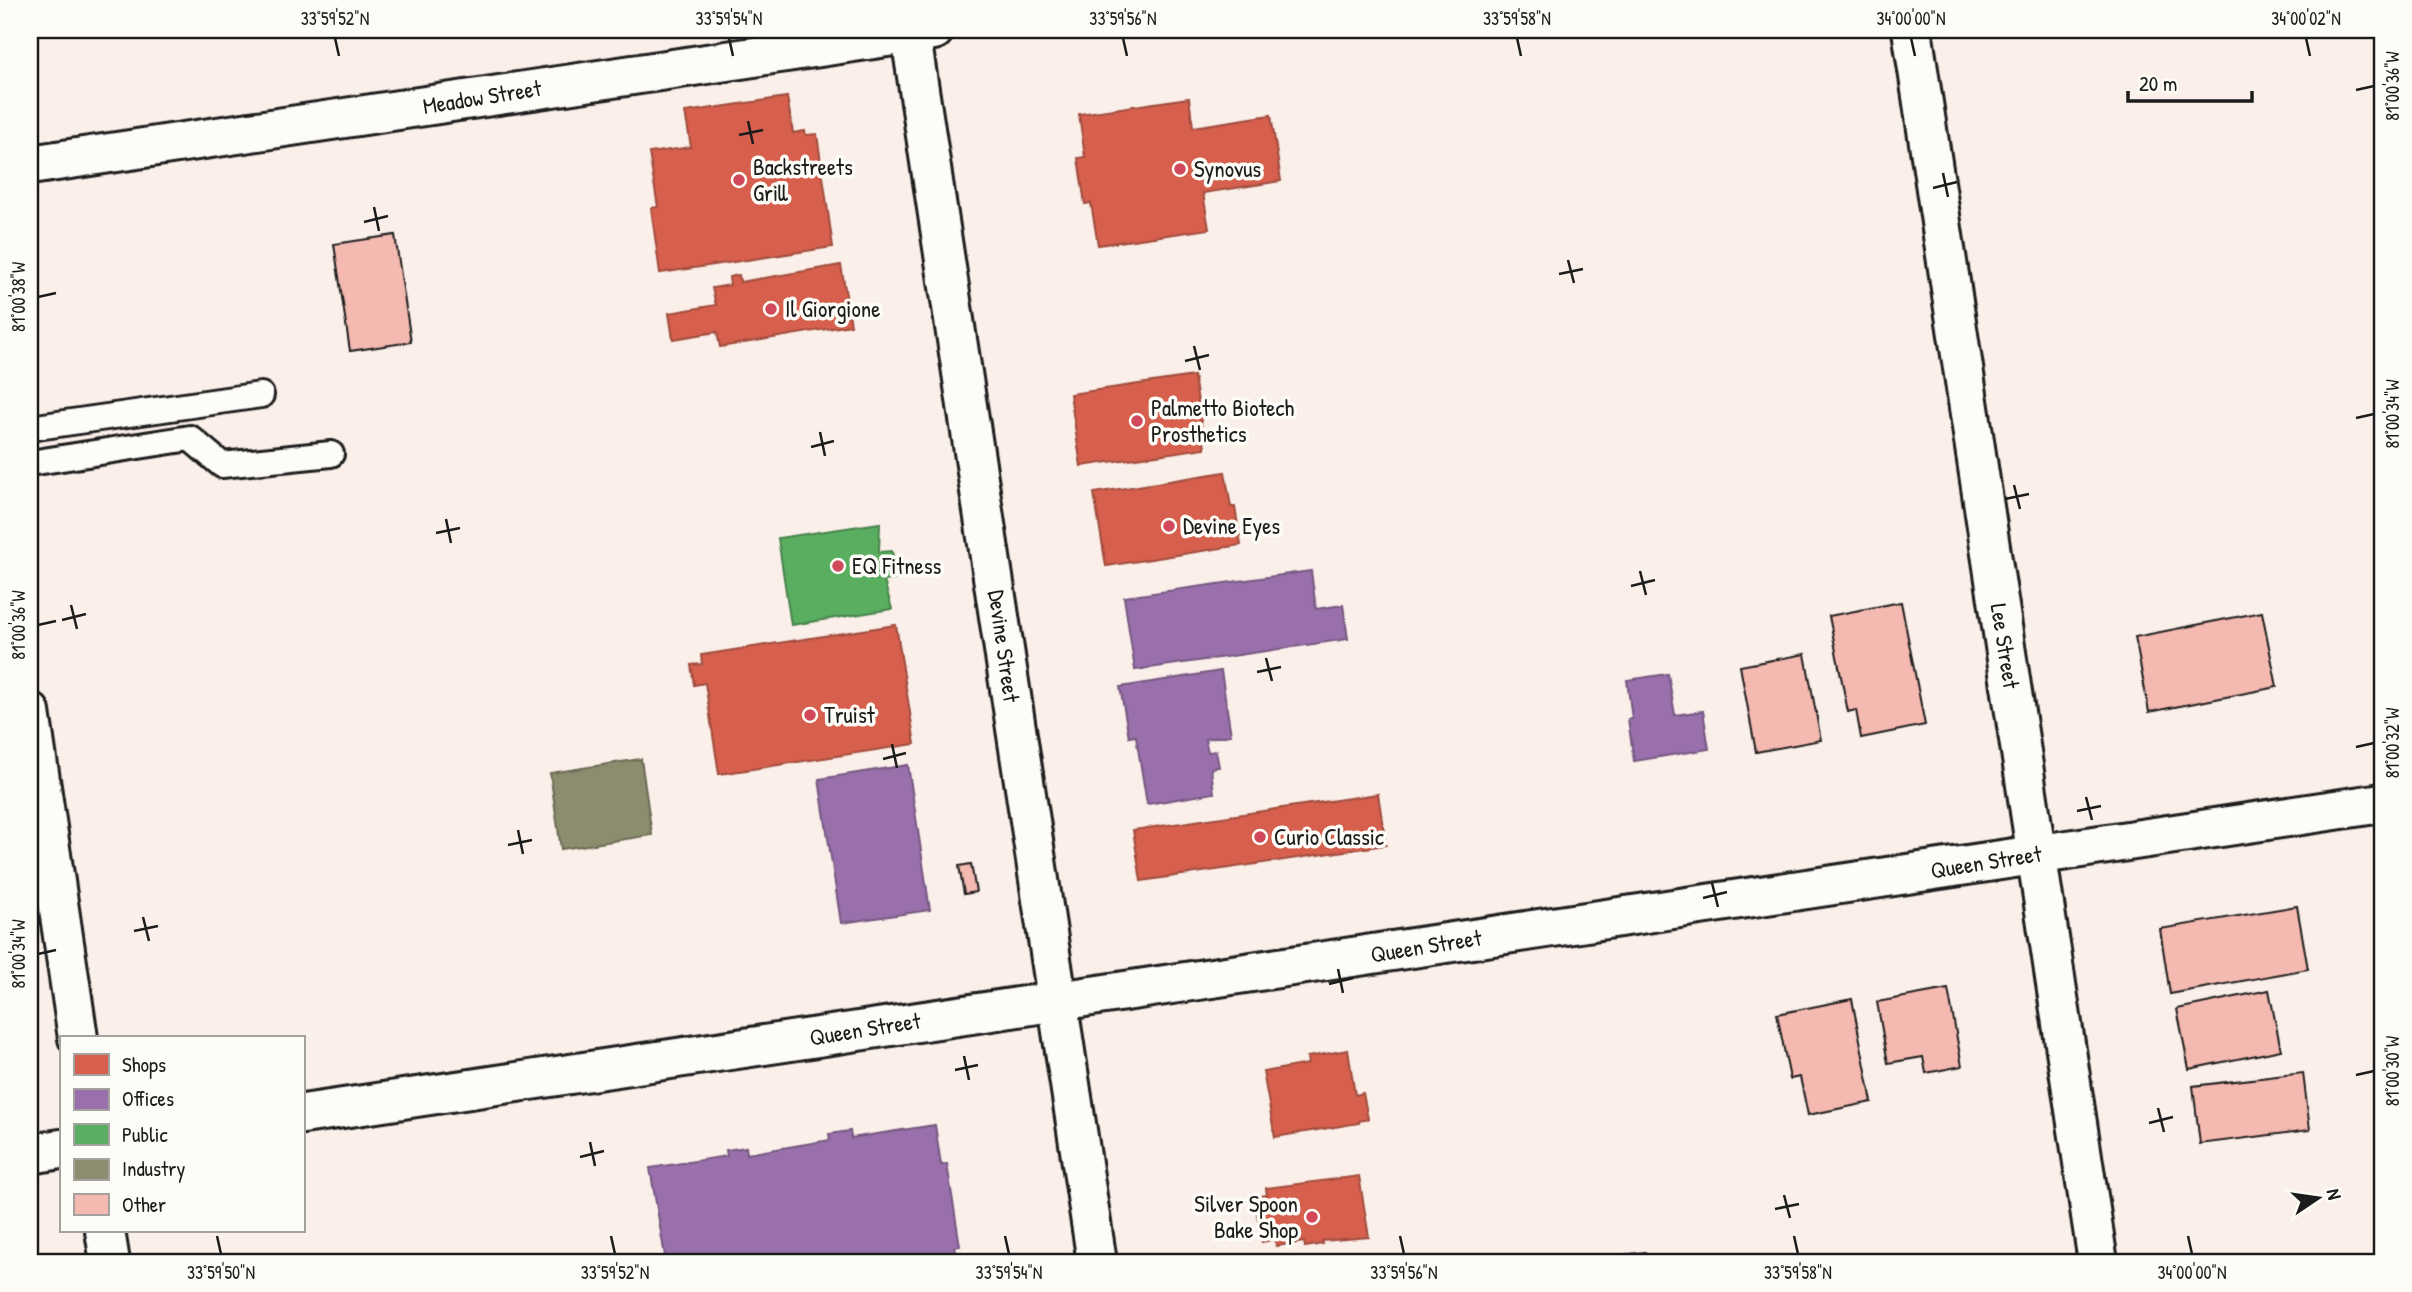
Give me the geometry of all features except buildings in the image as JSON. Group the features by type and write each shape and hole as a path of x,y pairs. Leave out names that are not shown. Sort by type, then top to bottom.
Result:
{"street":[{"name":"Lee Street","path":"1912,30 2098,1262"},
{"name":"Meadow Street","path":"30,165 918,31"},
{"name":"Devine Street","path":"918,31 1097,1262"},
{"path":"30,712 78,1036"},
{"name":"Queen Street","path":"304,1114 2382,803"},
{"path":"30,1154 60,1149"},
{"path":"105,1232 110,1262"}],"lane":[{"path":"30,428 261,395"},
{"path":"30,463 190,438 222,465 331,454"}],"place":[{"name":"Synovus","path":"1180,169"},
{"name":"Backstreets Grill","path":"739,180"},
{"name":"Il Giorgione","path":"771,309"},
{"name":"Palmetto Biotech Prosthetics","path":"1137,421"},
{"name":"Devine Eyes","path":"1169,526"},
{"name":"EQ Fitness","path":"838,566"},
{"name":"Truist","path":"810,715"},
{"name":"Curio Classic","path":"1260,837"},
{"name":"Silver Spoon Bake Shop","path":"1312,1217"}]}
